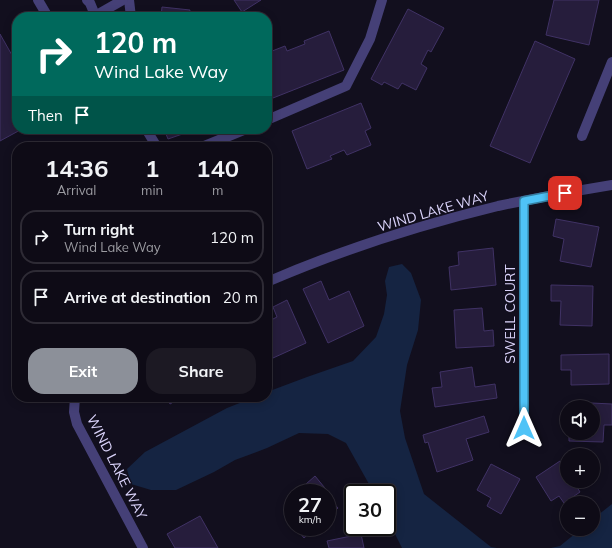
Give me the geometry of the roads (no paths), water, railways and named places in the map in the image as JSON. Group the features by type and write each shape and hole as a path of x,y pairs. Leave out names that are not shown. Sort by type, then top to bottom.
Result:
{"street":[{"path":"38,0 45,12"},
{"path":"87,0 90,3 93,12"},
{"path":"102,12 124,0"},
{"path":"129,0 130,12"},
{"path":"272,118 346,86 370,39 382,0"},
{"path":"582,136 612,62"},
{"path":"214,142 234,134"},
{"name":"WIND LAKE WAY","path":"272,280 324,259 423,226 524,201 612,185"},
{"name":"SWELL COURT","path":"524,201 524,428"},
{"name":"WIND LAKE WAY","path":"74,402 74,412 77,424 143,548"}],"water":[{"path":"402,264 411,273 421,300 418,330 407,365 400,411 405,438 424,494 491,547 497,548 402,548 396,536 396,484 369,484 346,443 328,434 299,433 267,448 235,460 176,490 151,490 131,484 127,469 145,452 227,408 242,402 272,402 272,390 353,361 376,337 384,314 387,295 385,281 389,267"},
{"path":"612,504 612,548 551,548 560,546 572,536 600,536 600,513"}]}
